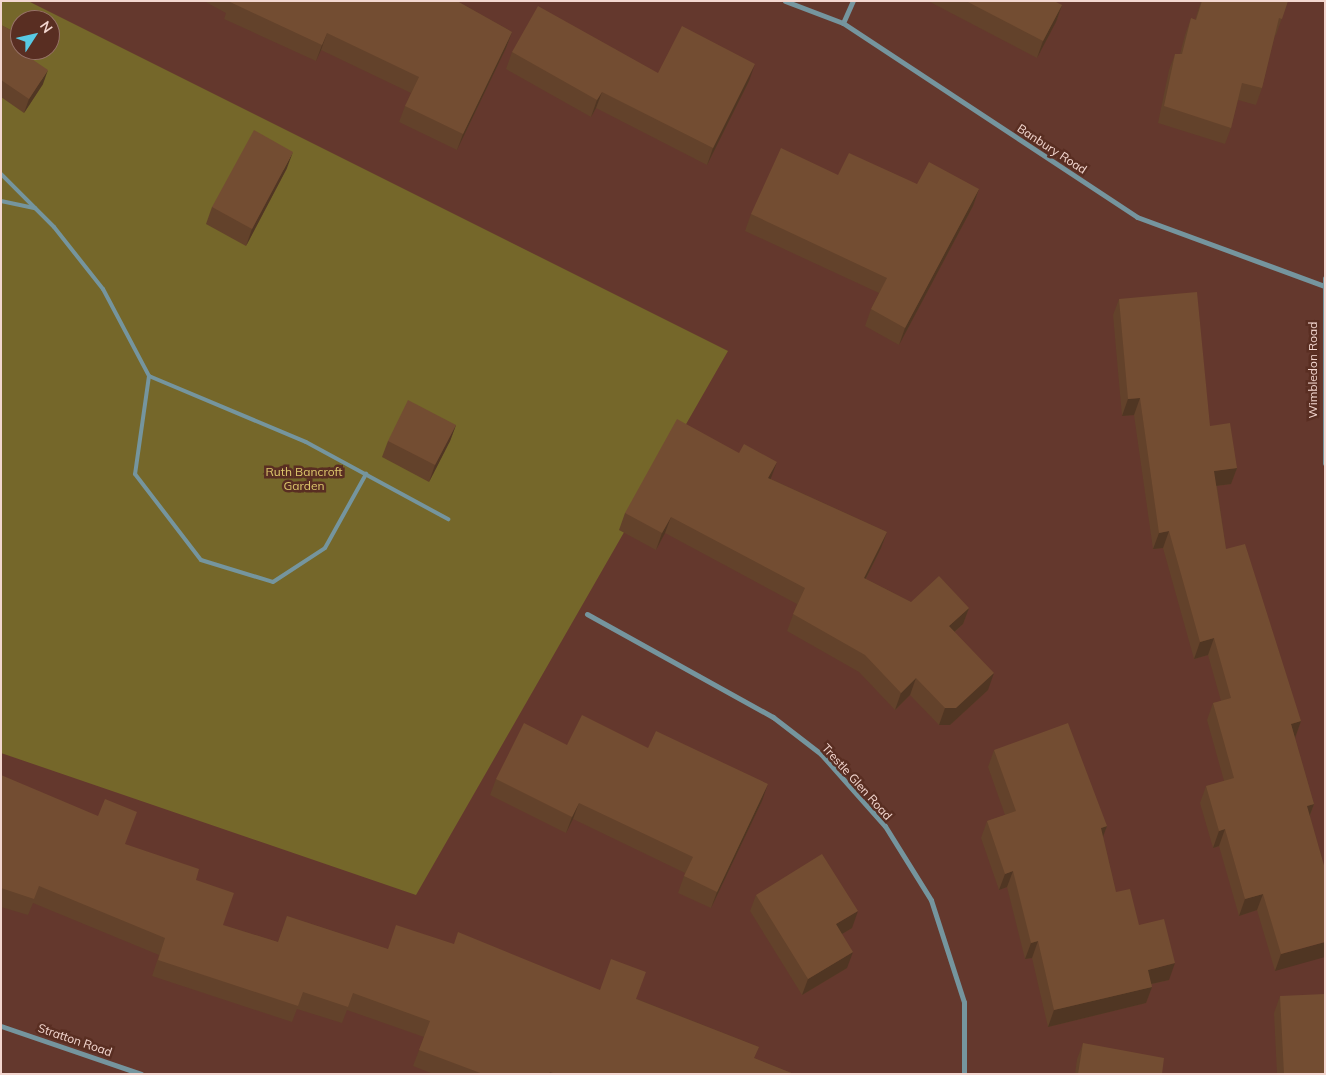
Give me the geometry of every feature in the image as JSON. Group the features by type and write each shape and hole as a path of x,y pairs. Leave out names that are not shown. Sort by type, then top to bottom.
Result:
{"street":[{"name":"Banbury Road","path":"785,1 843,22 1137,217 1324,286"},
{"path":"843,22 853,1"},
{"name":"Wimbledon Road","path":"1325,278 1325,463"},
{"name":"Trestle Glen Road","path":"587,614 774,717 821,754 885,826 931,900 964,1002 964,1074"},
{"name":"Stratton Road","path":"1,1026 141,1074"}],"lane":[{"path":"1,174 35,208 104,289 149,376 135,474 201,560 273,582 325,548 366,474"},
{"path":"1,201 35,208"},
{"path":"149,376 306,442 448,519"}],"green space":[{"name":"Ruth Bancroft Garden","path":"1,1 28,1 46,10 10,10 10,60 60,60 60,17 728,351 416,895 1,753"}],"building":[{"path":"230,1 457,1 512,32 463,134 405,106 419,77 327,33 322,45"},
{"path":"966,1 1054,1 1062,5 1043,41"},
{"path":"1202,1 1288,1 1282,19 1279,18 1262,88 1242,83 1231,128 1164,106 1175,54 1182,54 1191,18 1196,20"},
{"path":"538,6 658,73 682,26 755,64 713,148 602,92 597,100 512,52"},
{"path":"1,25 10,30 10,60 33,60 48,70 29,99 1,80"},
{"path":"254,130 293,152 252,229 212,207"},
{"path":"781,148 838,175 849,153 917,184 929,162 979,189 905,328 871,309 887,278 751,214"},
{"path":"1197,292 1210,426 1230,423 1237,468 1214,471 1226,549 1245,544 1301,721 1291,724 1314,804 1307,806 1325,869 1325,942 1281,954 1263,894 1245,899 1225,829 1219,831 1206,786 1234,778 1213,703 1231,698 1214,638 1200,642 1169,531 1159,533 1140,398 1128,399 1119,299"},
{"path":"408,400 456,425 435,465 388,441"},
{"path":"677,419 739,453 744,444 777,462 768,478 887,532 864,578 911,602 939,576 969,608 949,626 994,673 956,708 945,708 916,678 901,693 865,655 793,614 805,588 671,517 662,533 625,513"},
{"path":"582,715 648,748 656,731 768,784 717,892 684,876 693,857 579,803 572,817 496,779 524,723 567,745"},
{"path":"1068,723 1107,826 1101,828 1116,892 1130,889 1139,925 1164,919 1175,963 1148,970 1152,987 1054,1010 1038,941 1031,943 1013,871 1005,874 987,821 1016,811 994,750"},
{"path":"1,775 98,816 105,799 137,812 125,844 199,869 196,880 234,893 223,925 278,942 287,916 388,949 396,925 454,944 458,932 600,990 611,959 646,972 636,999 759,1047 754,1058 794,1074 556,1074 550,1072 549,1074 483,1074 419,1050 430,1021 353,993 348,1007 303,992 298,1006 158,960 165,938 39,886 34,899 1,888"},
{"path":"822,854 858,911 836,924 853,952 808,979 756,895"},
{"path":"1325,994 1325,1074 1284,1074 1280,996"},
{"path":"1083,1043 1164,1058 1162,1074 1078,1074"}]}
